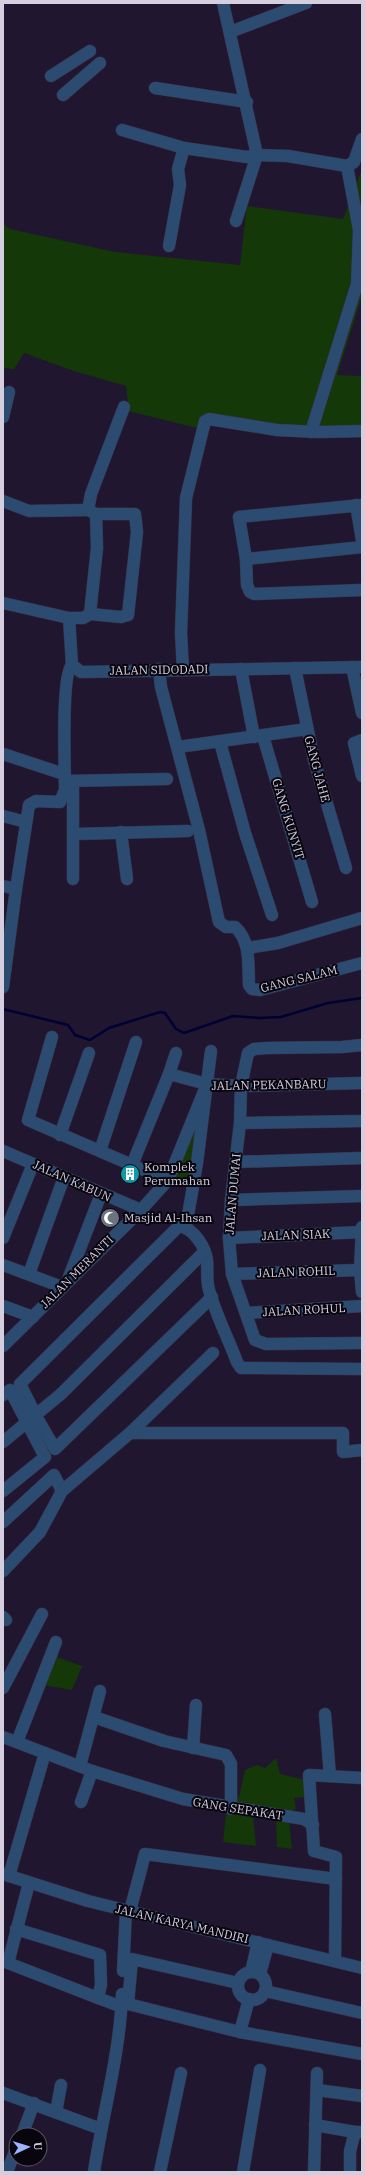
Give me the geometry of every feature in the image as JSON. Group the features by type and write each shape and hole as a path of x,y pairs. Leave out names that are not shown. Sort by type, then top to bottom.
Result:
{"street":[{"path":"223,3 247,102 257,155 236,221"},
{"path":"230,32 306,3"},
{"path":"52,76 90,52"},
{"path":"63,95 100,62"},
{"path":"155,88 247,102"},
{"path":"122,130 184,148 247,157 257,155 288,156 347,166 354,162 362,139"},
{"path":"169,246 180,185 178,169 184,148"},
{"path":"311,432 358,298 359,230 347,166"},
{"path":"3,418 9,392"},
{"path":"90,614 97,548 92,512 104,457 124,407"},
{"path":"183,670 181,633 186,498 205,421 209,418 244,426 311,432 362,432"},
{"path":"3,501 29,511 135,514 137,532 128,615 121,617 90,614 83,618 69,618 3,603"},
{"path":"362,540 359,505 239,518 246,559 247,585 250,592 254,594 362,590"},
{"path":"246,559 362,547"},
{"path":"69,618 72,665 67,670 66,689 67,779 74,834 73,879"},
{"name":"JALAN SIDODADI","path":"72,665 81,672 159,669 183,670 357,667"},
{"path":"357,667 362,713"},
{"name":"GANG JAHE","path":"296,668 306,729 346,868"},
{"path":"159,669 161,687 178,747 306,729"},
{"name":"GANG KUNYIT","path":"241,669 259,736 312,902"},
{"path":"362,740 354,743 362,776"},
{"path":"220,742 245,833 272,915"},
{"name":"GANG SALAM","path":"178,747 219,922 226,927 235,927 240,931 248,948 249,984 252,989 260,990 362,962"},
{"path":"3,754 67,779 168,779"},
{"path":"3,987 5,958 29,805 32,802 60,802 65,790 67,779"},
{"path":"3,816 26,822"},
{"path":"74,834 188,831"},
{"path":"121,832 127,878"},
{"path":"3,886 16,889"},
{"path":"248,948 278,943 362,918"},
{"path":"52,1037 28,1120 168,1180"},
{"path":"100,1151 136,1042"},
{"name":"JALAN DUMAI","path":"362,1045 254,1049 248,1054 241,1086 240,1123 231,1200 229,1238 232,1274 255,1340 266,1344 362,1343"},
{"path":"169,1074 207,1084 211,1051"},
{"path":"60,1135 89,1053"},
{"path":"132,1165 176,1053"},
{"name":"JALAN PEKANBARU","path":"186,1227 197,1163 207,1084 241,1086 362,1083"},
{"name":"JALAN MERANTI","path":"3,1346 64,1284 141,1210 168,1180 207,1084"},
{"path":"240,1123 362,1121"},
{"name":"JALAN KABUN","path":"3,1151 141,1210"},
{"path":"236,1162 362,1158"},
{"path":"3,1238 33,1164"},
{"path":"29,1274 64,1177"},
{"path":"3,1265 64,1284 101,1194"},
{"path":"231,1200 362,1196"},
{"path":"3,1491 45,1457 20,1384 173,1230 179,1226 186,1227 196,1237 207,1258 206,1274 212,1297 237,1362 241,1368 362,1368"},
{"path":"362,1227 360,1270 362,1292"},
{"name":"JALAN SIAK","path":"229,1238 362,1232"},
{"path":"3,1442 32,1420 61,1394 204,1252"},
{"name":"JALAN ROHIL","path":"232,1274 360,1270"},
{"path":"3,1395 10,1390 55,1448 212,1297"},
{"path":"3,1306 33,1317"},
{"name":"JALAN ROHUL","path":"246,1313 362,1306"},
{"path":"3,1572 40,1532 62,1491 130,1433 213,1354"},
{"path":"130,1433 343,1434 343,1452 362,1450"},
{"path":"3,1522 54,1475 62,1491"},
{"path":"3,1688 42,1614"},
{"path":"17,1742 56,1642"},
{"path":"80,1766 100,1691"},
{"path":"193,1748 196,1705"},
{"path":"325,1714 330,1776"},
{"path":"94,1717 164,1741 226,1755 231,1764 231,1809"},
{"name":"GANG SEPAKAT","path":"3,1736 92,1771 183,1800 231,1809 304,1819 313,1825"},
{"path":"6,1875 45,1753"},
{"path":"81,1802 92,1771"},
{"path":"335,1961 336,1857 314,1851 309,1775 362,1778"},
{"path":"94,2172 101,2129 113,2077 122,2007 128,1911 146,1854 336,1880"},
{"name":"JALAN KARYA MANDIRI","path":"6,1875 88,1901 362,1968"},
{"path":"29,1883 8,1963 122,2007"},
{"path":"16,1929 100,1955 101,1985 98,1998"},
{"path":"255,1973 263,1943"},
{"path":"238,1983 132,1959 128,2004 240,2032 362,2054"},
{"path":"255,1973 265,1981 265,1990 260,1998 249,1999 240,1992 238,1983 243,1975 255,1973"},
{"path":"265,1990 362,2013"},
{"path":"240,2032 249,1999"},
{"path":"243,2172 260,2070"},
{"path":"314,2172 317,2073"},
{"path":"160,2172 181,2074"},
{"path":"56,2112 61,2085"},
{"path":"317,2090 362,2096"},
{"path":"3,2093 34,2103 101,2129"},
{"path":"25,2127 34,2103"},
{"path":"315,2126 358,2132 350,2151 350,2172"}],"green space":[{"path":"362,169 362,296 337,375 362,376 362,429 200,420 197,428 129,411 126,386 74,371 24,353 14,369 3,368 3,224 10,229 115,252 240,265 247,206 343,219"},
{"path":"204,1098 191,1185 173,1179"},
{"path":"54,1656 82,1666 72,1690 43,1685"},
{"path":"276,1758 280,1774 306,1780 307,1797 294,1798 296,1809 286,1813 236,1806 233,1794 239,1797 245,1770 257,1765 265,1768"},
{"path":"226,1814 253,1816 256,1846 223,1842"},
{"path":"276,1820 289,1821 292,1849 277,1847"}],"waterway":[{"path":"3,1009 68,1025 75,1035 90,1040 109,1028 160,1012 165,1013 176,1029 184,1033 233,1016 259,1018 281,1017 328,1003 362,998"}],"place":[{"name":"Komplek Perumahan","path":"130,1174"},
{"name":"Masjid Al-Ihsan","path":"110,1218"}]}
